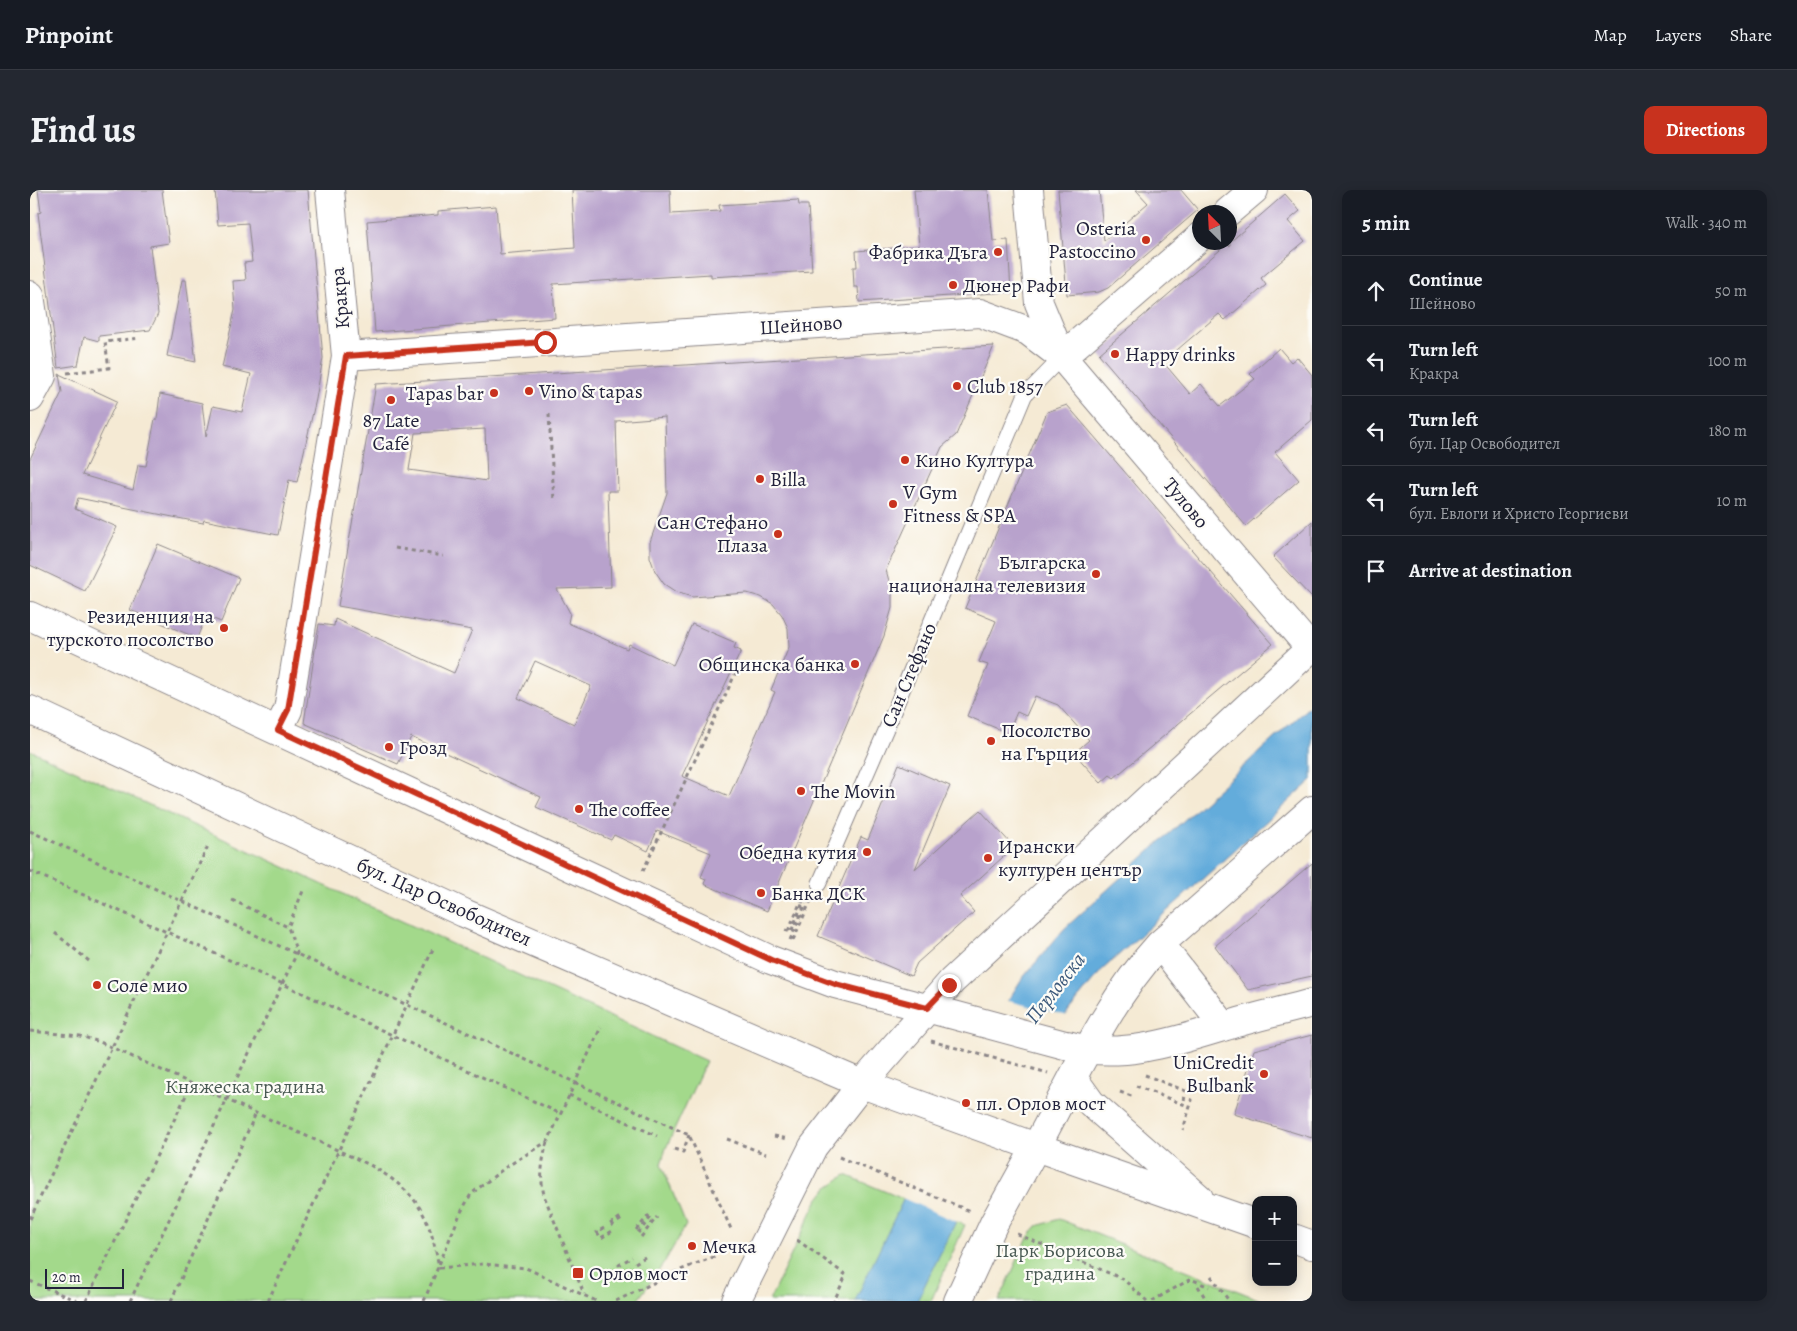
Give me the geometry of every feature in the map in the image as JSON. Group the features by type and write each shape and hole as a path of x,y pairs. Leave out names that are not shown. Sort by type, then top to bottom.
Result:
{"main road":[{"name":"Кракра","path":"278,730 288,710 346,356 330,190"},
{"path":"1029,190 1039,303 1062,357 1192,245"},
{"path":"1236,205 1254,190"},
{"path":"30,295 36,387"},
{"name":"Шейново","path":"346,356 980,313 1028,331 1062,357"},
{"name":"Тулово","path":"1062,357 1311,648"},
{"path":"30,616 771,960 835,984 1076,1048 1124,1049 1182,1040 1224,1026 1312,1003"},
{"path":"736,1301 813,1147 862,1084 938,1011 1058,881 1311,648"},
{"name":"бул. Цар Освободител","path":"30,710 464,913 862,1084 1011,1139 1252,1223"},
{"path":"958,1301 994,1223 1036,1147 1061,1075 1076,1048 1100,1026 1128,984 1160,944 1312,810"},
{"path":"1160,944 1224,1026"},
{"path":"1061,1075 1209,1208"},
{"path":"1297,1239 1312,1245"}],"lane":[{"name":"Сан Стефано","path":"819,884 892,716 1025,396 1062,357"}],"path":[{"path":"36,387 109,368 105,342 140,338"},
{"path":"549,414 554,501"},
{"path":"395,548 443,556"},
{"path":"632,895 738,668"},
{"path":"30,831 689,1134 731,1229"},
{"path":"30,1219 208,846"},
{"path":"30,871 283,984 559,1113"},
{"path":"130,1301 297,953 288,926 303,891"},
{"path":"232,900 288,926"},
{"path":"787,931 801,902 805,903 789,946"},
{"path":"55,933 88,961"},
{"path":"268,1301 433,949"},
{"path":"584,1295 545,1198 541,1183 542,1163 559,1113 576,1082 601,1027"},
{"path":"30,1031 80,1036 113,1047 370,1164 402,1185 419,1204 436,1245 439,1268"},
{"path":"931,1042 1061,1075"},
{"path":"1140,1073 1188,1092"},
{"path":"86,1301 192,1083"},
{"path":"1136,1086 1188,1106"},
{"path":"569,1095 657,1136"},
{"path":"1182,1098 1192,1100 1183,1130"},
{"path":"171,1301 256,1113"},
{"path":"674,1149 683,1152 689,1134"},
{"path":"774,1136 788,1140"},
{"path":"728,1139 766,1154"},
{"path":"424,1301 460,1214 471,1194 506,1167 548,1141"},
{"path":"833,1155 973,1212"},
{"path":"637,1232 651,1215"},
{"path":"641,1238 657,1217"},
{"path":"611,1225 622,1218"},
{"path":"604,1228 597,1232 601,1238 614,1230"},
{"path":"1010,1231 1123,1279 1147,1301"},
{"path":"792,1237 846,1275 834,1301"},
{"path":"616,1301 678,1270 716,1256"},
{"path":"630,1269 623,1273 618,1265 632,1257"},
{"path":"636,1263 645,1258"},
{"path":"439,1268 483,1264 526,1268 596,1301"},
{"path":"1211,1276 1230,1301"},
{"path":"1152,1301 1192,1279 1209,1287"},
{"path":"30,1281 77,1301"},
{"path":"1198,1286 1208,1301"}],"green space":[{"name":"Княжеска градина","path":"30,750 706,1061 666,1148 661,1164 686,1225 664,1263 637,1301 30,1301"},
{"path":"846,1175 965,1225 931,1301 769,1301 817,1201 827,1188"},
{"name":"Парк Борисова градина","path":"1059,1219 1263,1301 999,1301 1027,1239 1037,1226"}],"water":[{"name":"Перловска","path":"1312,704 1312,780 1102,970 1069,1010 1020,1091 917,1301 855,1301 965,1070 1021,980 1064,929"}],"pier":[{"path":"1005,1000 1068,1016 1022,1092 957,1222 900,1197 962,1069"}],"building":[{"path":"38,190 162,190 169,243 150,246 158,314 150,330 99,336 99,341 84,337 78,365 58,368 38,213 41,212"},
{"path":"215,190 308,190 323,358 316,399 297,482 289,480 278,535 204,520 203,523 78,498 75,509 117,527 85,591 30,565 30,459 62,392 59,374 117,401 82,475 133,490 138,465 146,466 155,419 157,419 160,394 202,403 206,437 213,406 242,412 251,374 222,367 235,310 233,281 246,280 244,263 252,262 248,223 218,225"},
{"path":"572,190 670,190 671,214 720,211 719,205 798,200 799,205 808,205 812,271 711,277 711,274 553,284 555,318 375,332 367,221 438,215 438,211 496,206 500,254 575,248"},
{"path":"914,190 988,190 993,241 1008,240 1011,292 859,302 858,287 854,287 853,267 857,267 856,251 919,246"},
{"path":"1058,190 1099,190 1104,241 1148,203 1136,190 1181,190 1194,205 1192,205 1192,215 1108,288 1099,292 1067,295"},
{"path":"1285,194 1300,211 1288,221 1305,241 1261,278 1266,285 1225,320 1219,314 1163,362 1190,394 1201,384 1220,406 1255,379 1250,374 1279,348 1291,362 1297,357 1312,375 1312,420 1275,452 1299,480 1246,526 1099,354 1220,250 1237,250 1237,236"},
{"path":"182,280 186,280 196,362 167,356"},
{"path":"994,346 956,435 942,447 886,570 892,592 892,608 884,636 767,911 704,884 706,879 701,877 711,853 657,831 648,851 614,835 611,840 536,807 541,797 411,737 398,764 304,723 319,624 334,626 335,619 454,673 472,630 338,606 376,384","holes":["665,417 667,493 650,542 650,557 655,571 664,584 676,592 692,597 747,593 761,597 773,604 782,615 788,628 789,647 771,690 775,692 729,796 682,776 741,651 734,648 736,643 692,624 673,665 629,644 627,649 568,623 570,613 557,589 611,587 608,491 618,491 616,421","485,429 487,481 409,470 415,433","535,661 591,686 574,724 518,698"]},
{"name":"Българска национална телевизия","path":"1067,405 1273,644 1114,778 1110,775 1101,783 1074,753 1089,740 1058,705 1035,696 1026,716 1017,712 1008,733 967,716 988,665 979,662 996,621 965,608 1047,412"},
{"path":"1312,521 1312,598 1273,557"},
{"path":"158,544 239,578 221,622 206,616 197,638 130,610"},
{"path":"899,764 950,786 915,869 980,810 1014,847 960,896 974,912 917,963 911,976 818,936 861,837 868,840"},
{"path":"1312,863 1312,976 1248,990 1215,946"},
{"path":"1312,1035 1312,1138 1234,1114 1254,1050"}],"place":[{"name":"Osteria Pastoccino","path":"1146,240"},
{"name":"Фабрика Дъга","path":"998,252"},
{"name":"Дюнер Рафи","path":"953,285"},
{"name":"Happy drinks","path":"1115,354"},
{"name":"Club 1857","path":"957,386"},
{"name":"Vino & tapas","path":"529,391"},
{"name":"Tapas bar","path":"494,393"},
{"name":"87 Late Café","path":"391,400"},
{"name":"Кино Култура","path":"905,460"},
{"name":"Billa","path":"760,479"},
{"name":"V Gym Fitness & SPA","path":"893,504"},
{"name":"Сан Стефано Плаза","path":"778,534"},
{"name":"Българска национална телевизия","path":"1096,574"},
{"name":"Резиденция на турското посолство","path":"224,628"},
{"name":"Общинска банка","path":"855,664"},
{"name":"Посолство на Гърция","path":"991,741"},
{"name":"Грозд","path":"389,747"},
{"name":"The Movin","path":"801,791"},
{"name":"The coffee","path":"579,809"},
{"name":"Обедна кутия","path":"867,852"},
{"name":"Ирански културен център","path":"988,858"},
{"name":"Банка ДСК","path":"761,893"},
{"name":"Соле мио","path":"97,985"},
{"name":"UniCredit Bulbank","path":"1264,1074"},
{"name":"пл. Орлов мост","path":"966,1103"},
{"name":"Мечка","path":"692,1246"},
{"name":"Орлов мост","path":"578,1273"}],"route":[{"path":"545,342 346,356 288,710 278,730 771,960 835,984 927,1008 949,985"}]}
